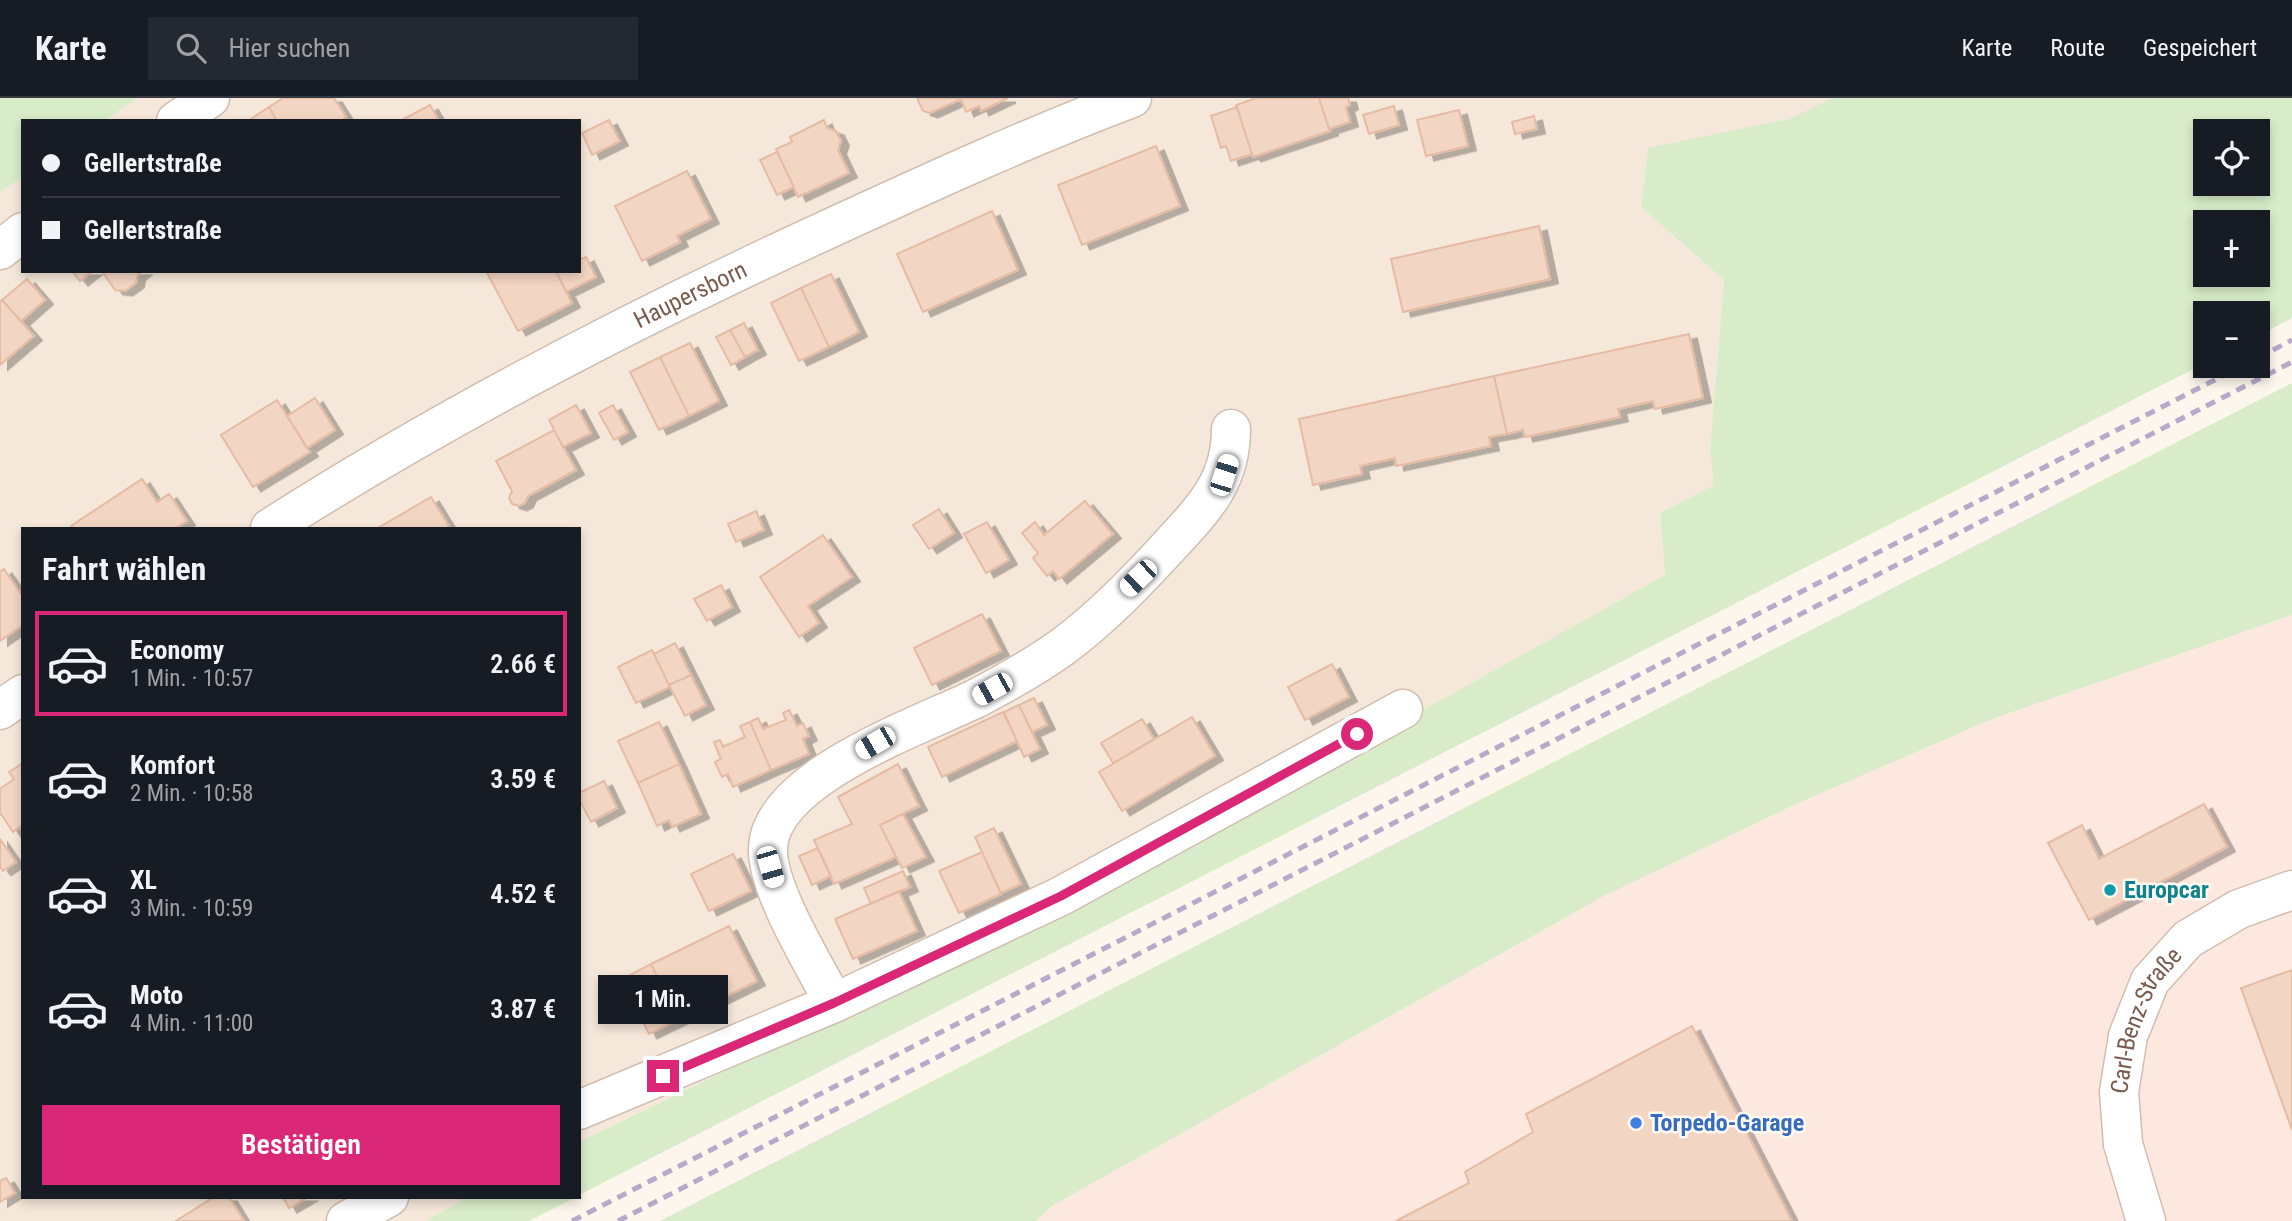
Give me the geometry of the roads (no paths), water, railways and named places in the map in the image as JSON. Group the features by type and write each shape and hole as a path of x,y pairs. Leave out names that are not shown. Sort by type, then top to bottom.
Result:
{"street":[{"path":"179,119 210,98"},
{"name":"Haupersborn","path":"272,527 467,410 700,288 944,176 1070,121 1132,98"},
{"path":"0,250 21,234"},
{"path":"834,1003 794,928 770,867 768,848 771,833 785,809 808,787 842,762 875,743 975,698 1027,670 1062,647 1157,560 1216,491 1231,452 1231,429"},
{"path":"0,710 21,695"},
{"path":"581,1109 834,1003 1072,890 1403,709"},
{"name":"Carl-Benz-Straße","path":"2146,1221 2123,1144 2119,1092 2128,1036 2150,981 2188,939 2239,909 2292,890"},
{"path":"346,1221 385,1199"}],"railway":[{"path":"2270,352 2292,340"},
{"path":"618,1221 2292,362"},
{"path":"572,1221 2219,378"}],"place":[{"name":"Europcar","path":"2110,890"},
{"name":"Torpedo-Garage","path":"1636,1123"}]}
